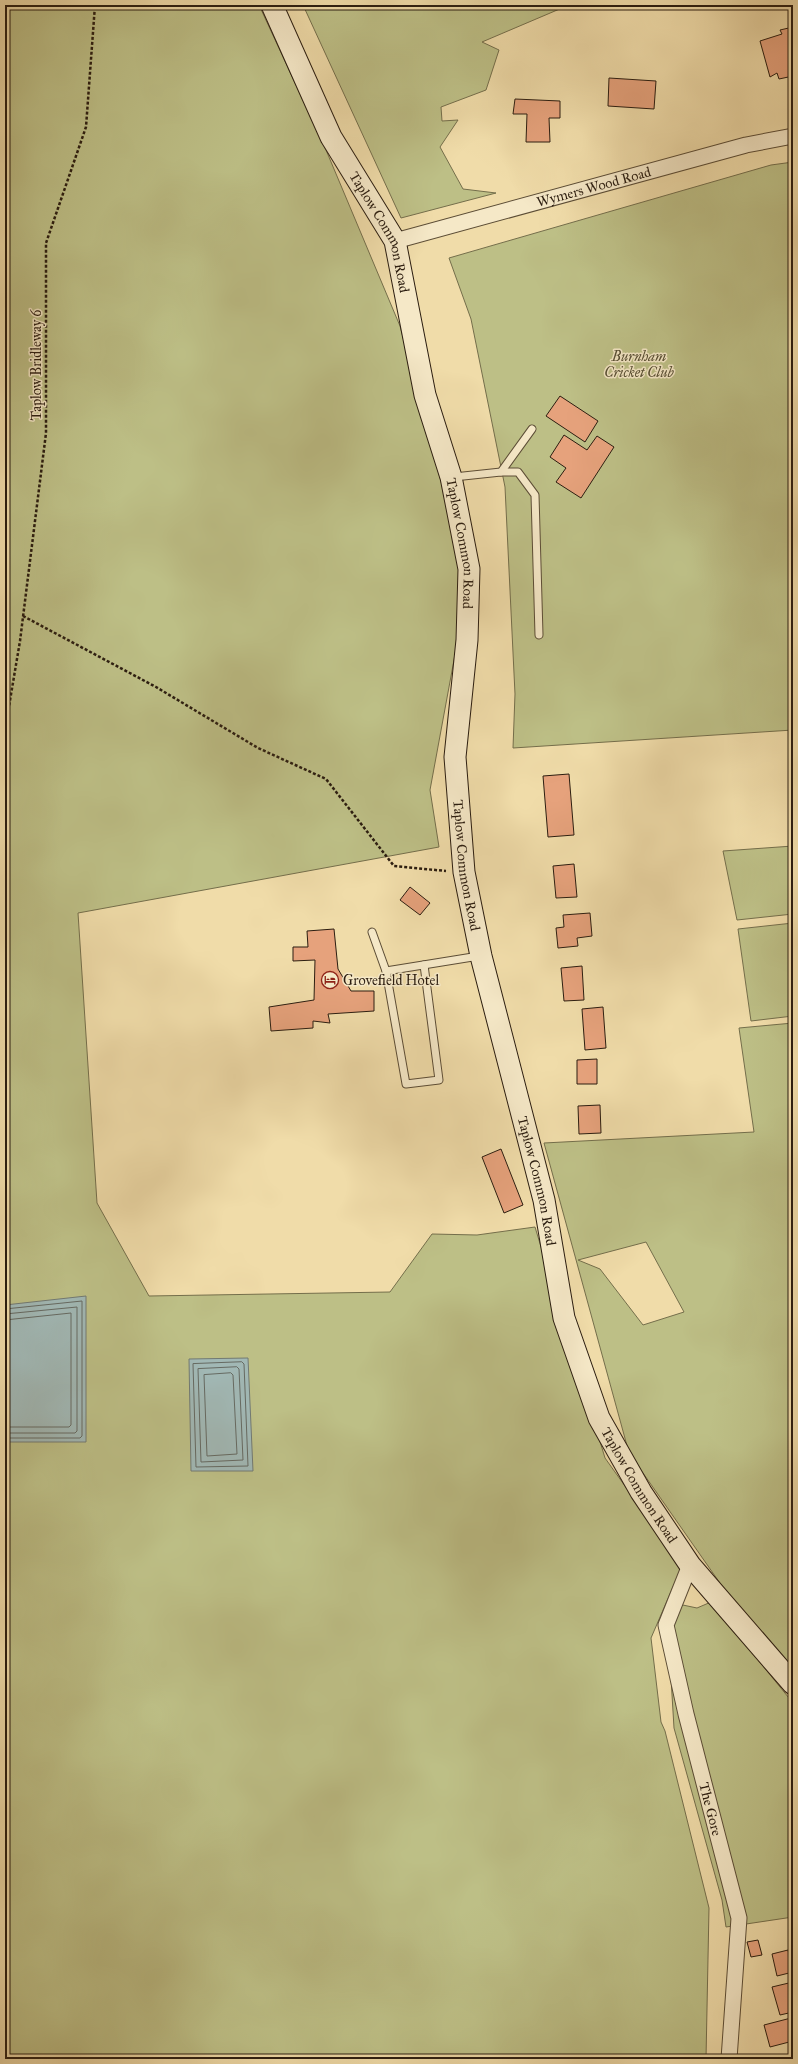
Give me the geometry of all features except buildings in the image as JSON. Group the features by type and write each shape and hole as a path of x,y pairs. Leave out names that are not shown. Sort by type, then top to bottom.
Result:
{"street":[{"name":"Taplow Common Road","path":"272,5 331,136 395,241 425,395 451,477 469,569 467,640 455,757 464,872 482,956 544,1200 564,1318 599,1418 640,1492 690,1565 793,1684"},
{"name":"Wymers Wood Road","path":"395,241 746,145 793,136"},
{"name":"The Gore","path":"690,1565 666,1625 686,1714 739,1918 729,2059"}],"lane":[{"path":"501,472 532,429"},
{"path":"451,477 501,472 518,472 535,495 539,635"},
{"path":"372,932 386,971 406,1084 439,1080 424,965"},
{"path":"386,971 482,956"}],"path":[{"name":"Taplow Bridleway 6","path":"5,730 23,616 46,433 46,243 86,127 95,5"},
{"path":"23,616 156,687 258,748 326,780 394,866 464,872"}],"green space":[{"path":"5,5 259,5 326,150 400,326 468,584 430,790 439,847 78,913 97,1203 149,1296 390,1292 432,1234 477,1235 535,1227 605,1458 682,1566 651,1638 661,1722 665,1731 709,1908 706,2059 5,2059"},
{"path":"303,5 569,5 482,42 499,50 486,90 441,107 442,121 458,120 440,147 463,189 496,193 401,218"},
{"name":"Burnham Cricket Club","path":"793,162 793,730 513,748 515,694 505,487 471,319 449,258 771,165"},
{"path":"793,846 793,914 737,920 723,851"},
{"path":"793,923 793,1016 751,1021 738,929"},
{"path":"793,1023 793,1679 750,1626 629,1453 544,1143 754,1132 739,1028","holes":["646,1242 684,1312 643,1325 600,1269 578,1260"]},
{"path":"711,1602 793,1703 793,1917 726,1927 722,1900 674,1728 668,1628 678,1604 697,1608"}],"water":[{"path":"86,1296 86,1442 5,1442 5,1305"},
{"path":"248,1358 253,1471 191,1471 189,1359"}],"place":[{"name":"Grovefield Hotel","path":"330,980"}]}
